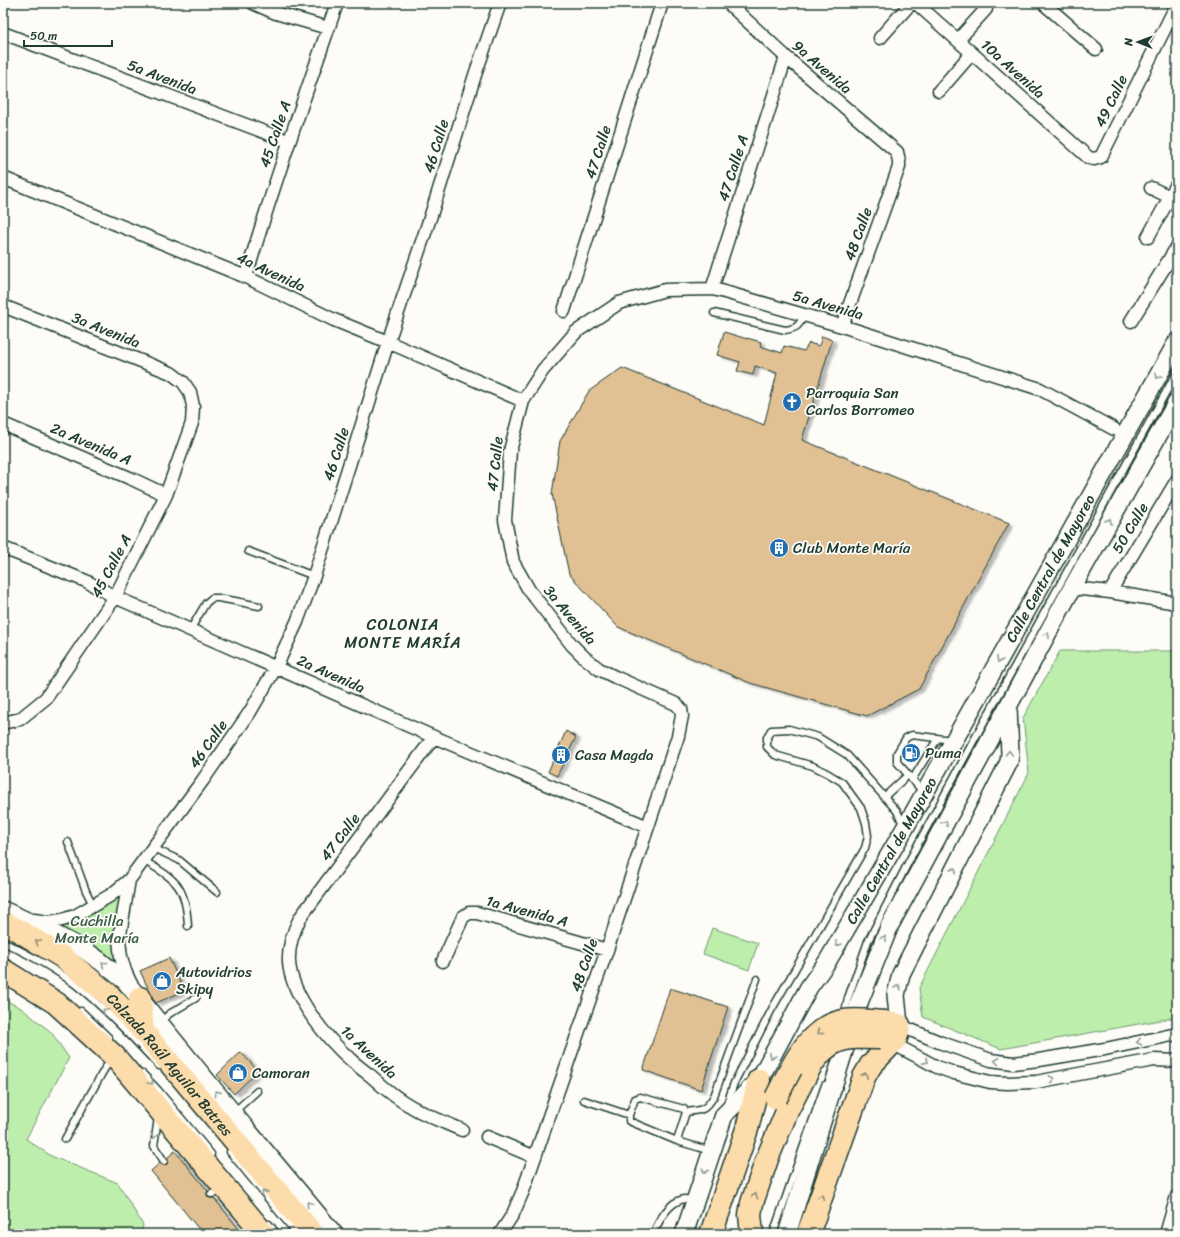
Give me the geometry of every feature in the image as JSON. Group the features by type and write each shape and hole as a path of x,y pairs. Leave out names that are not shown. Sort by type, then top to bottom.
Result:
{"highway":[{"name":"Calzada Raúl Aguilar Batres","path":"13,921 16,929 61,956 151,1027 313,1234"},
{"path":"3,970 56,1003 113,1049 159,1109 219,1192 264,1226"},
{"path":"137,994 151,1027"},
{"path":"747,1129 776,1098 804,1049 823,1029 844,1021 889,1032"},
{"path":"752,1234 750,1215 752,1203 767,1160 788,1109 816,1058 837,1041 889,1032"},
{"path":"808,1234 864,1077 889,1032"},
{"path":"711,1234 747,1129 759,1080"},
{"path":"726,1234 730,1215 728,1182"}],"main road":[{"name":"Calle Central de Mayoreo","path":"684,1234 724,1115 759,1080 809,987 827,962 924,794 946,739 1177,342"},
{"name":"Calle Central de Mayoreo","path":"787,1234 860,1000 890,925 1072,588 1177,402"},
{"path":"889,1032 901,974 1009,762 1008,707"},
{"path":"3,910 13,921 65,938 83,948 114,972 137,994"},
{"path":"151,1027 233,1113 334,1234"}],"street":[{"path":"253,3 276,13 328,28"},
{"name":"45 Calle A","path":"246,277 288,141 337,3"},
{"name":"46 Calle","path":"13,921 49,922 75,916 111,895 129,880 203,780 250,712 276,667 314,576 388,342 431,216 475,75 500,3"},
{"name":"47 Calle","path":"564,311 662,3"},
{"name":"9a Avenida","path":"728,3 786,57 896,152"},
{"path":"880,38 911,3"},
{"name":"10a Avenida","path":"916,3 1089,158"},
{"path":"1042,3 1096,49"},
{"name":"49 Calle","path":"1089,158 1101,158 1177,4"},
{"path":"958,40 986,9"},
{"name":"5a Avenida","path":"3,33 288,141"},
{"path":"939,91 972,53"},
{"name":"47 Calle A","path":"712,289 786,57"},
{"name":"48 Calle","path":"842,326 899,167 896,152"},
{"name":"4a Avenida","path":"3,178 246,277 334,320 523,401"},
{"path":"1148,237 1177,184"},
{"path":"1151,188 1170,197"},
{"path":"1131,321 1177,247"},
{"name":"5a Avenida","path":"544,370 576,332 619,303 665,290 712,289 842,326 1040,389 1114,430"},
{"name":"3a Avenida","path":"3,306 171,374 183,382 190,392"},
{"name":"47 Calle","path":"505,520 510,451 523,401 544,370"},
{"name":"45 Calle A","path":"4,723 20,719 46,698 115,597 166,495 192,423 193,406 190,392"},
{"name":"2a Avenida A","path":"3,424 166,495"},
{"name":"50 Calle","path":"1110,592 1177,480"},
{"name":"3a Avenida","path":"505,520 513,562 532,596 572,645 584,657 615,678 676,704"},
{"name":"2a Avenida","path":"3,548 86,580 115,597 190,630 434,737 648,827"},
{"path":"1072,588 1110,592 1177,603"},
{"name":"48 Calle","path":"500,1234 513,1214 524,1191 648,827 678,736 682,716 681,709 676,704"},
{"name":"47 Calle","path":"289,963 289,949 294,931 300,918 434,737"},
{"name":"46 Calle","path":"129,880 119,940 121,957 125,970 137,994"},
{"name":"1a Avenida A","path":"442,961 463,917 470,913 477,913 607,950"},
{"name":"1a Avenida","path":"289,963 291,975 300,999 316,1022 351,1061 382,1087 410,1106 439,1121 462,1130"},
{"path":"889,1032 940,1042 991,1060 1013,1063 1106,1049 1177,1034"},
{"path":"889,1032 936,1067 990,1082 1036,1082 1154,1060 1177,1061"},
{"path":"487,1137 535,1157"},
{"path":"1166,1234 1177,1196"}],"lane":[{"path":"714,313 785,330 798,326 805,315"},
{"path":"841,1029 848,998 868,941 911,857 978,733 1177,372"},
{"path":"248,552 314,576"},
{"path":"190,630 206,603 212,598 259,606"},
{"path":"724,1115 734,1083 772,1009 865,848 868,836 862,808 842,782 813,766 775,755 767,747 767,738 771,730 789,729 818,737 847,755 898,811 905,828"},
{"path":"924,794 897,762 897,753 906,738 912,734 946,739"},
{"path":"884,796 910,777 946,739"},
{"path":"68,842 86,891 93,905"},
{"path":"153,848 179,860 217,892"},
{"path":"143,860 168,875 176,883 182,894 187,909 188,926"},
{"path":"3,942 50,967 76,985 100,1006 163,1071"},
{"path":"711,1152 677,1141 633,1123 629,1121 629,1115 635,1099 640,1097 684,1109 686,1112 699,1111 708,1107 714,1096 756,979"},
{"path":"151,1027 196,998"},
{"path":"65,1139 105,1068 113,1049 101,1029 78,1008"},
{"path":"835,1052 839,1036"},
{"path":"137,1068 158,1090 216,1160"},
{"path":"773,1234 826,1082"},
{"path":"233,1113 257,1091"},
{"path":"584,1100 629,1115"},
{"path":"159,1109 154,1146 164,1160"},
{"path":"677,1141 686,1112"},
{"path":"226,1147 297,1234"},
{"path":"652,1234 666,1211 675,1203 684,1199 695,1201"},
{"path":"264,1226 277,1234"}],"green space":[{"path":"1060,651 1174,651 1177,654 1177,1017 1001,1049 923,1017 919,988 1029,773 1023,718"},
{"name":"Cuchilla Monte María","path":"129,880 117,937 123,972 47,924 74,919"},
{"path":"712,928 758,943 749,970 703,954"},
{"path":"3,999 21,1008 51,1032 69,1058 26,1139 51,1156 118,1183 143,1225 141,1234 3,1234"}],"building":[{"name":"Club Monte María","path":"724,332 761,342 760,346 782,353 784,346 804,351 809,343 819,346 822,336 832,340 802,440 1009,523 919,689 867,716 750,683 618,627 569,574 552,494 560,441 589,391 622,368 764,425 777,373 755,366 753,375 737,371 740,362 717,355"},
{"name":"Casa Magda","path":"566,731 576,737 557,776 548,772"},
{"name":"Autovidrios Skipy","path":"169,958 184,991 156,1003 140,971"},
{"path":"670,988 728,1007 701,1090 643,1070"},
{"name":"Camoran","path":"241,1052 258,1071 234,1094 217,1075"},
{"path":"175,1151 208,1191 208,1197 214,1198 243,1234 203,1234 151,1171 160,1163 164,1165 167,1164 167,1158"}],"place":[{"name":"Parroquia San Carlos Borromeo","path":"792,402"},
{"name":"Club Monte María","path":"779,548"},
{"name":"Puma","path":"911,753"},
{"name":"Casa Magda","path":"561,755"},
{"name":"Autovidrios Skipy","path":"162,981"},
{"name":"Camoran","path":"238,1073"}],"district":[{"name":"COLONIA MONTE MARÍA","path":"403,633"}]}
